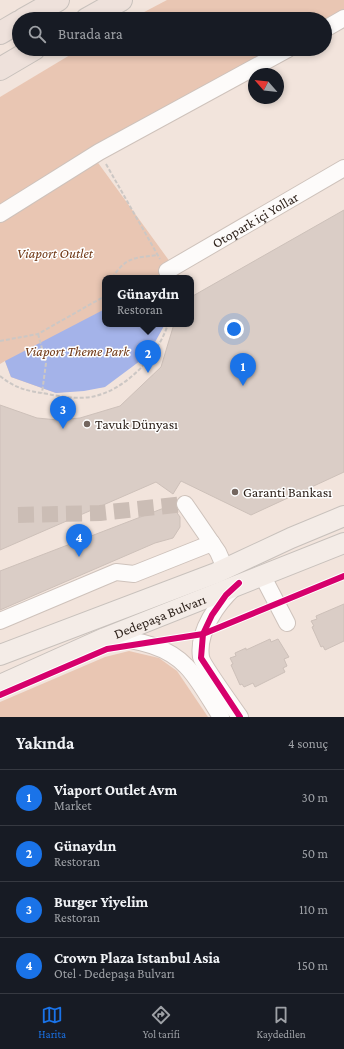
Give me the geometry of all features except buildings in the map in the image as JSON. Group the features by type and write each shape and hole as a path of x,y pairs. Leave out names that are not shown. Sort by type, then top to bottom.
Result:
{"highway":[{"path":"37,12 58,0"},
{"path":"100,12 121,0"},
{"path":"0,33 12,26"},
{"path":"0,69 22,56"}],"main road":[{"name":"Dedepaşa Bulvarı","path":"1,651 225,568 344,516"},
{"name":"Dedepaşa Bulvarı","path":"0,685 105,638 344,543"}],"street":[{"path":"332,25 344,18"},
{"path":"0,214 99,152 275,56"},
{"name":"Otopark içi Yollar","path":"167,271 344,168"},
{"path":"185,504 212,543 225,568"},
{"path":"0,621 116,572 134,574 212,543"},
{"path":"262,575 287,622"},
{"path":"239,584 226,595 212,615 204,634 201,658 240,717"},
{"path":"105,638 144,642 169,653 186,666 221,717"}],"path":[{"path":"99,152 167,271"},
{"path":"114,275 118,269 130,259 157,254"},
{"path":"0,341 38,334 102,298"},
{"path":"0,376 13,386 42,393 66,397 91,397 116,387 143,366 164,336 167,327"},
{"path":"38,334 46,363 42,393"}],"green space":[{"path":"167,0 344,0 344,9 332,15 332,12 144,12"},
{"path":"68,56 260,56 0,205 0,97"},
{"name":"Viaport Outlet","path":"96,160 180,275 102,275 102,327 105,327 105,387 56,393 11,377 5,361 0,364 0,223"},
{"path":"129,651 159,658 177,671 208,717 0,717 0,702 105,657"}],"water":[{"name":"Viaport Theme Park","path":"102,311 102,327 163,327 148,355 105,387 84,391 56,393 11,377 5,361"}],"tunnel":[{"path":"18,515 100,513 185,504"}],"cycle path":[{"path":"0,695 107,649 203,634 344,576"},
{"path":"239,583 226,595 212,615 203,634 201,658 240,717"}],"place":[{"name":"Günaydın","path":"148,373"},
{"name":"Viaport Outlet Avm","path":"243,386"},
{"name":"Tavuk Dünyası","path":"87,424"},
{"name":"Burger Yiyelim","path":"63,429"},
{"name":"Garanti Bankası","path":"235,492"},
{"name":"Crown Plaza Istanbul Asia","path":"79,557"}]}
